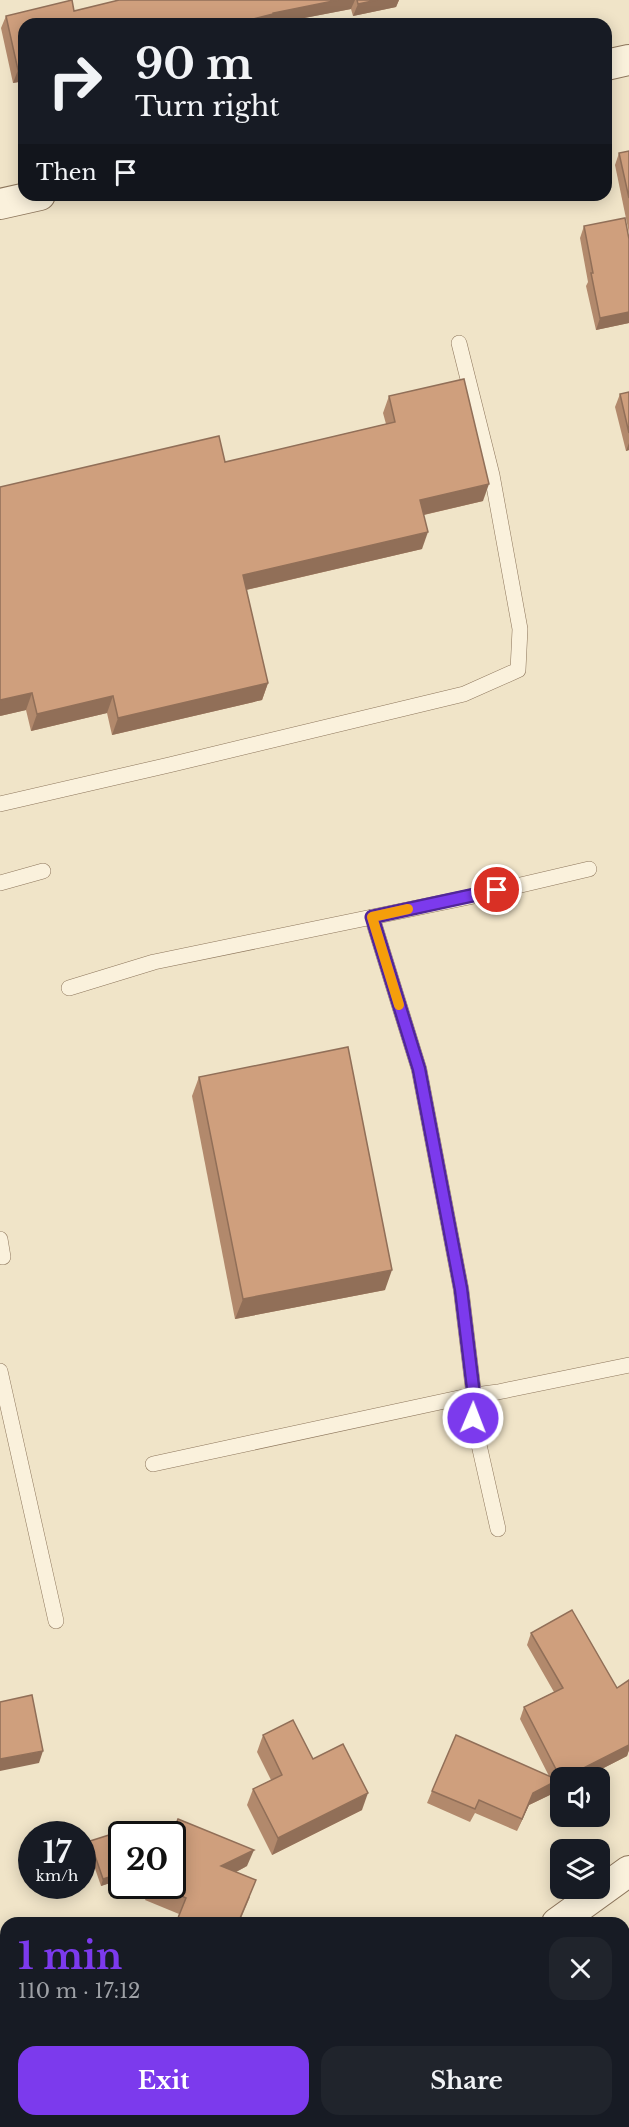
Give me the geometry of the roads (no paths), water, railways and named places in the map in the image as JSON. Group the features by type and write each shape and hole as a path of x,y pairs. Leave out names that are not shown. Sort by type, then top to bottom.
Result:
{"street":[{"path":"612,64 629,60"},
{"path":"0,204 18,200"},
{"path":"565,1917 629,1871"}],"lane":[{"path":"0,804 464,694 518,670 520,629 492,475 459,343"},
{"path":"69,988 154,962 589,869"},
{"path":"0,883 43,871"},
{"path":"372,917 419,1069 461,1289 471,1396 498,1529"},
{"path":"0,1239 3,1257"},
{"path":"153,1464 471,1396 629,1365"},
{"path":"0,1371 56,1621"}]}
